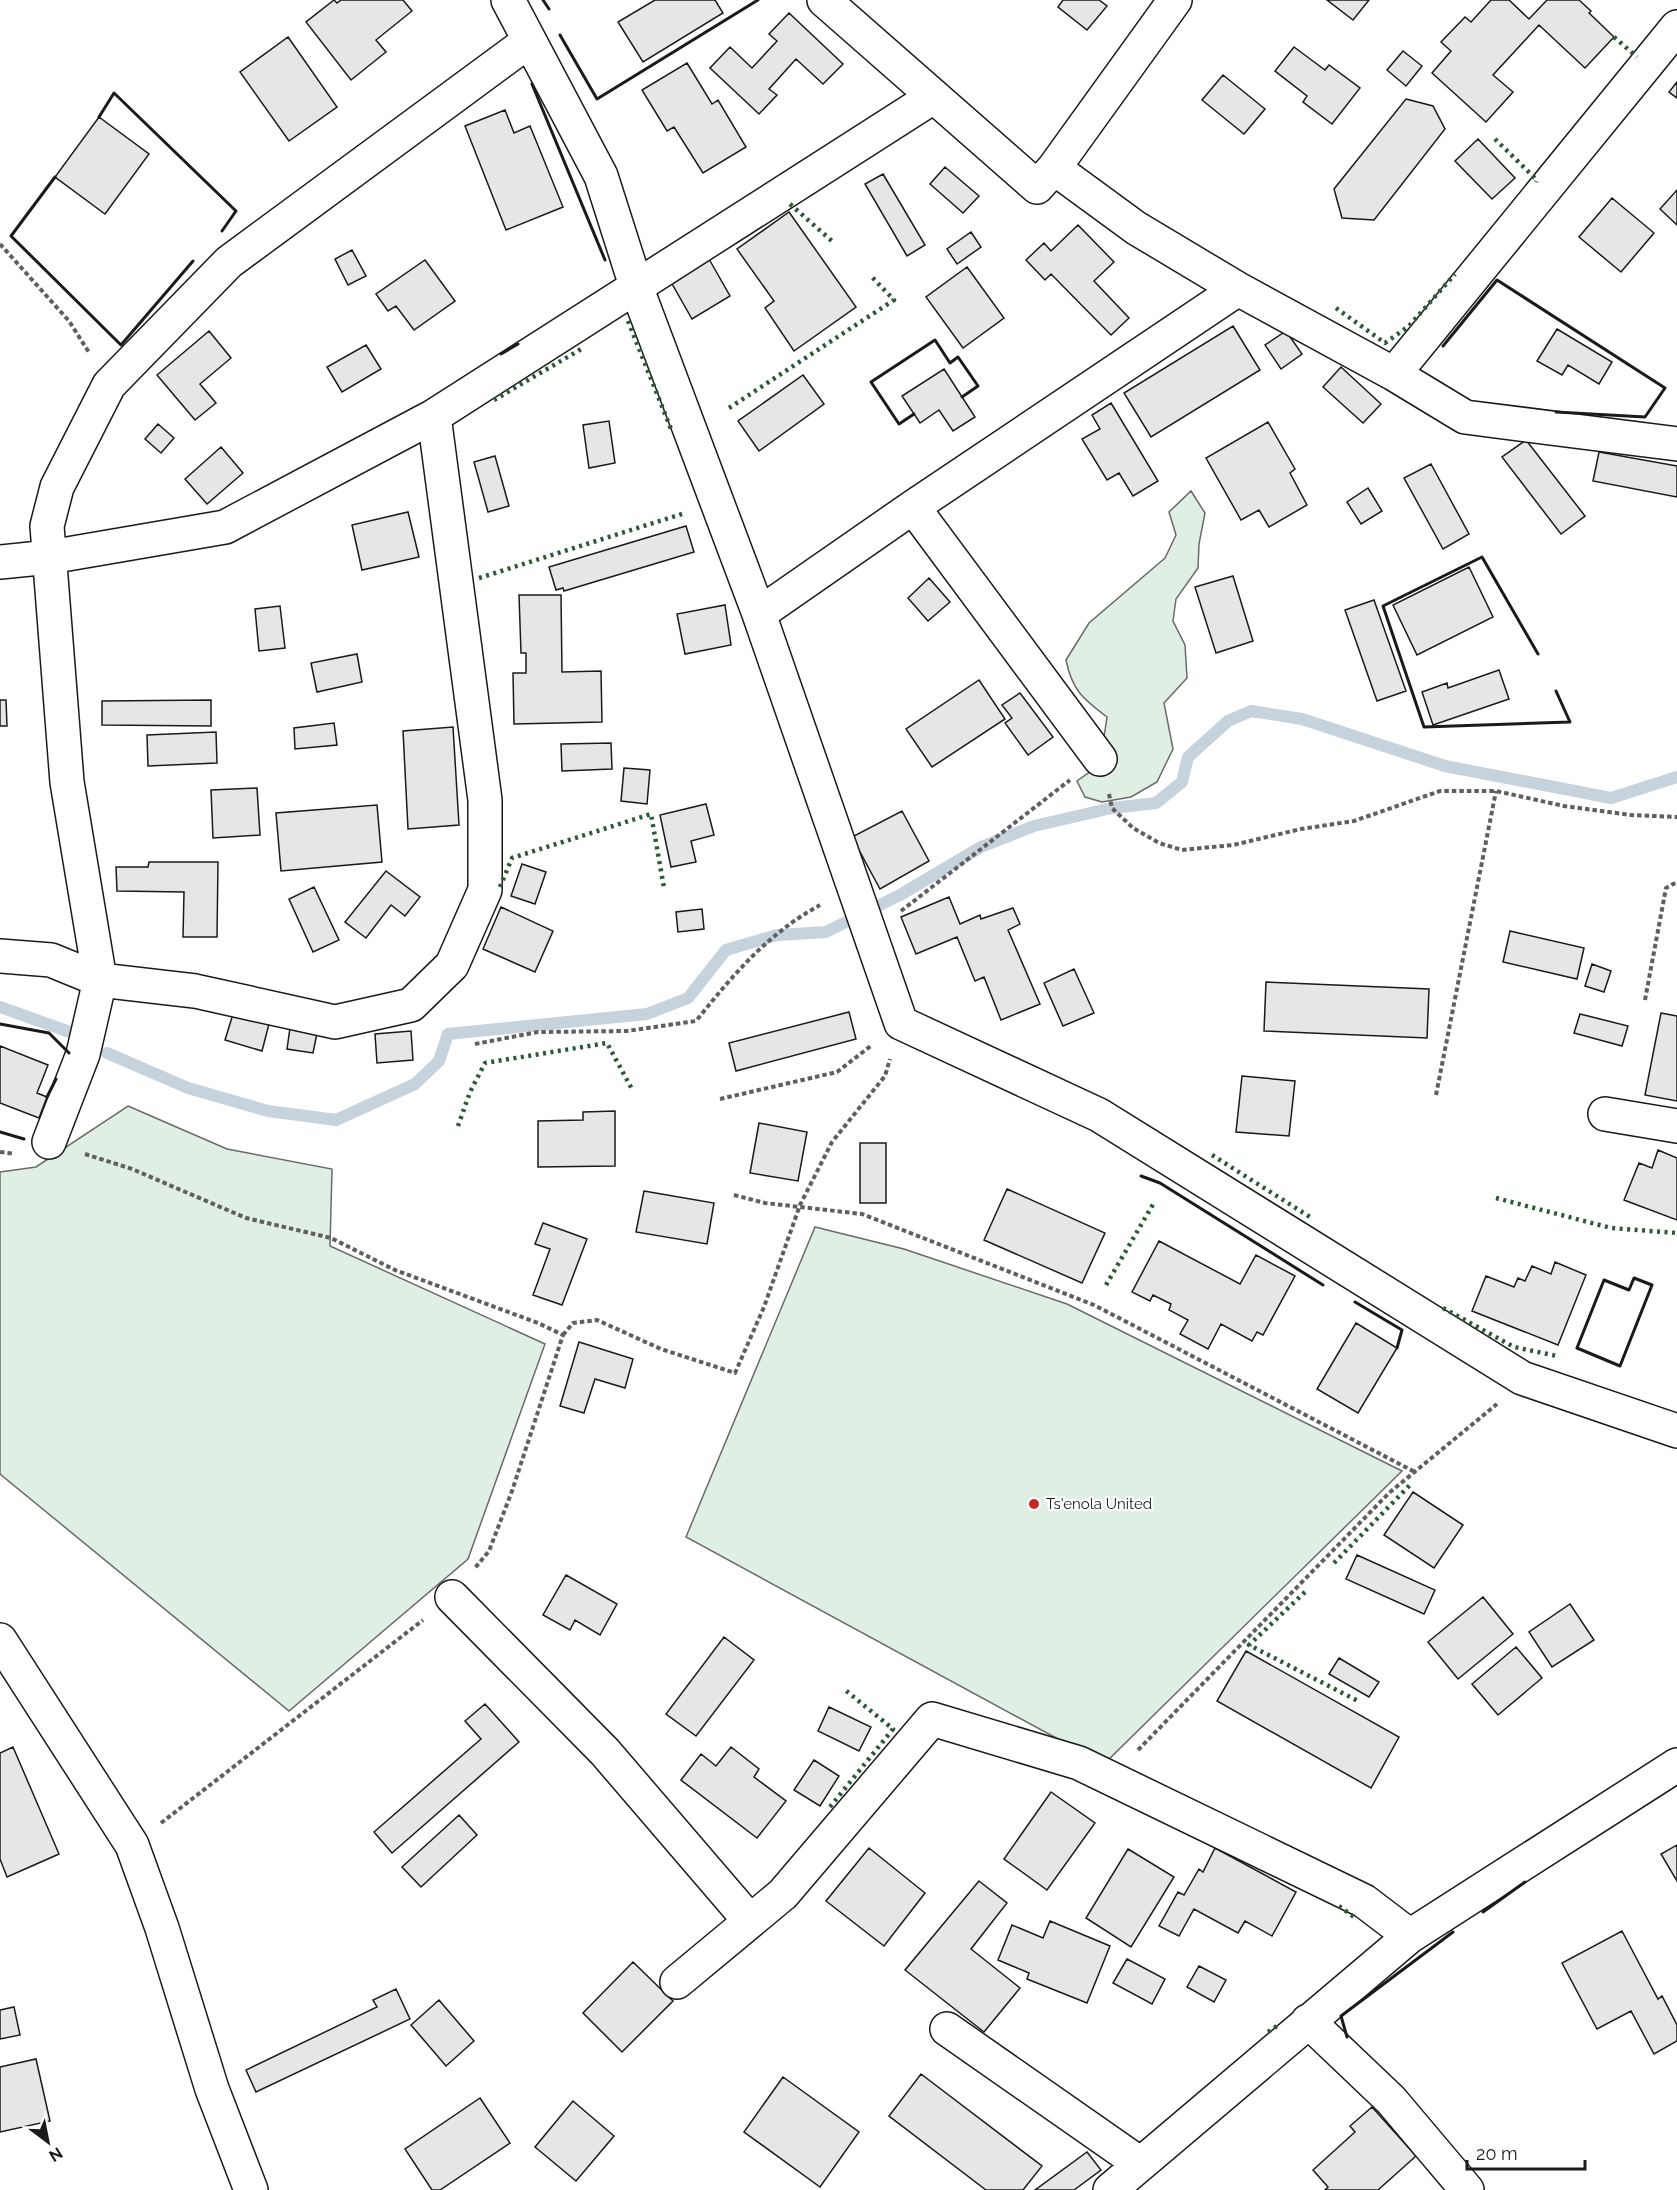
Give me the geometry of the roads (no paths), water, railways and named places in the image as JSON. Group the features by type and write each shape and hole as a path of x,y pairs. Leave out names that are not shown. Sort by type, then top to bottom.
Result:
{"street":[{"path":"508,0 602,176 637,289 759,614 901,1023 1099,1115 1522,1378 1677,1431"},
{"path":"824,0 1037,187 1054,168 1175,0"},
{"path":"1394,374 1677,27"},
{"path":"50,1142 83,1054 100,980 67,782 47,526 57,487 109,386 228,262 529,41"},
{"path":"0,562 50,557 225,527 435,416 637,289 933,97"},
{"path":"1054,168 1136,228 1466,417 1677,444"},
{"path":"759,614 913,507 1239,289"},
{"path":"0,956 51,960 100,980 195,991 335,1022 411,1005 452,965 485,890 485,800 435,416"},
{"path":"913,507 1100,759"},
{"path":"1605,1114 1677,1126"},
{"path":"452,1598 606,1752 750,1921"},
{"path":"0,1640 132,1845 162,1928 212,2089 251,2190"},
{"path":"677,1982 783,1894 932,1719 1079,1763 1364,1901 1410,1936"},
{"path":"947,2029 1132,2179 1308,2021 1410,1936 1677,1765"},
{"path":"1308,2021 1391,2100 1467,2190"}],"waterway":[{"path":"107,1053 188,1088 268,1111 336,1120 415,1084 439,1061 448,1034 647,1014 688,998 726,950 777,935 826,932 900,895 981,847 1034,826 1112,808 1156,803 1182,782 1188,757 1228,721 1251,711 1302,719 1445,766 1611,798 1677,777"},
{"path":"0,1007 67,1031"}],"place":[{"name":"Ts'enola United","path":"1034,1504"}]}
